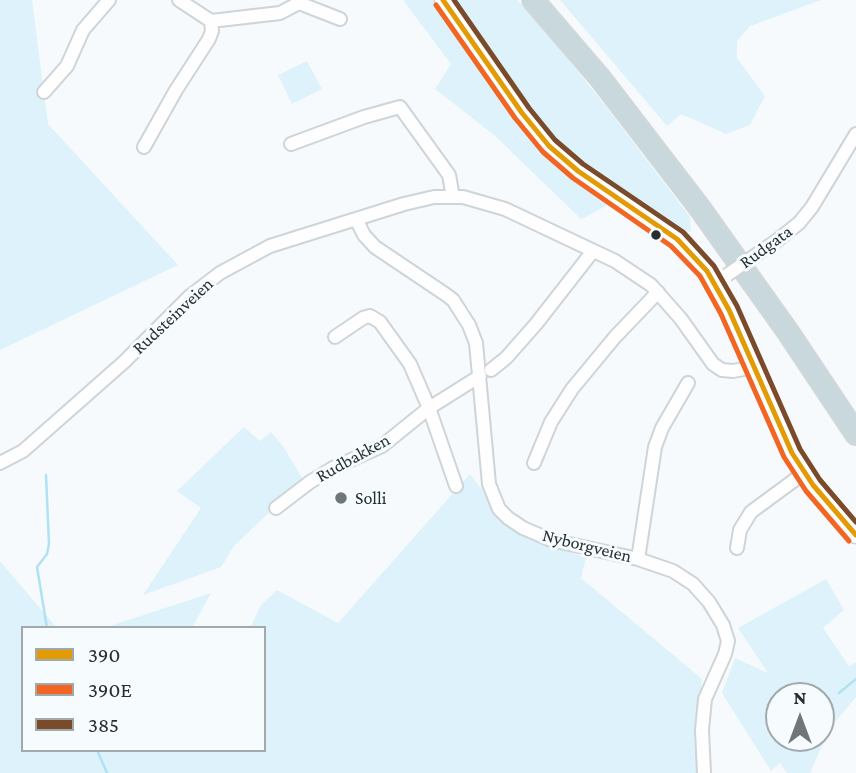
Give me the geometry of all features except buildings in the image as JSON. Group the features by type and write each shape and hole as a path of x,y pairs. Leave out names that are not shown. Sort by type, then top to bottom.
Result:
{"highway":[{"path":"533,0 600,78 691,197 788,332 856,434"},
{"path":"545,0 607,72 676,162 761,278 856,418"}],"main road":[{"path":"443,0 522,113 549,146 578,172 677,239 721,279 754,367 786,441 804,473 856,536"}],"street":[{"path":"44,92 67,66 83,30 109,0"},
{"path":"179,0 211,21 280,13 299,3 340,19"},
{"path":"144,147 209,39 211,21"},
{"path":"290,144 400,107 449,176 453,197"},
{"name":"Rudgata","path":"721,279 799,223 812,207 856,134"},
{"name":"Rudsteinveien","path":"0,463 23,451 50,428 124,362 190,296 220,273 270,246 421,200 453,197 505,209 615,261 658,292 713,364 722,370 733,372 754,367"},
{"name":"Nyborgveien","path":"356,219 364,235 375,247 453,300 465,319 485,373 489,484 499,509 523,528 551,540 638,559 673,571 693,584 709,602 723,625 727,641 725,654 705,699 702,730 704,773"},
{"name":"Rudbakken","path":"276,508 333,468 383,446 429,408 506,358 593,251"},
{"path":"534,463 551,422 572,389 615,337 658,292"},
{"path":"335,337 370,316 380,322 410,364 429,408 456,486"},
{"path":"638,559 655,447 662,428 688,383"},
{"path":"737,548 740,530 751,512 804,473"}],"shaded area":[{"path":"0,0 32,0 48,124 178,265 0,350"},
{"path":"403,0 517,0 604,104 690,217 691,232 608,205 581,219 494,135 435,89 451,64"},
{"path":"560,0 821,0 750,26 737,41 737,58 765,96 750,125 726,134 681,114 667,126"},
{"path":"307,61 322,89 292,104 278,75"},
{"path":"244,427 260,441 271,432 283,446 305,483 277,505 234,546 221,567 143,595 201,508 177,491"},
{"path":"470,474 507,522 529,539 586,558 581,578 702,679 697,773 0,773 0,561 55,626 21,626 21,752 266,752 266,626 251,626 261,605 277,590 338,623"},
{"path":"826,579 844,610 823,628 849,666 856,662 856,697 835,722 835,682 765,682 765,752 819,752 810,773 787,773 780,763 771,771 722,693 735,658 768,673 738,628"},
{"path":"211,593 193,626 110,626"}],"waterway":[{"path":"46,475 49,544 47,554 37,567 47,626"},
{"path":"839,693 856,679"},
{"path":"98,752 107,773"}],"transit line":[{"name":"390","path":"443,0 522,113 549,146 578,171 677,239 707,271 729,310 792,453 813,485 856,535"},
{"name":"385","path":"454,0 529,108 555,140 583,164 683,232 714,266 737,306 800,449 820,480 856,522"},
{"name":"390E","path":"436,5 515,118 543,152 573,178 671,246 700,276 721,314 784,457 806,491 849,541"}],"place":[{"name":"Solli","path":"341,498"}]}
